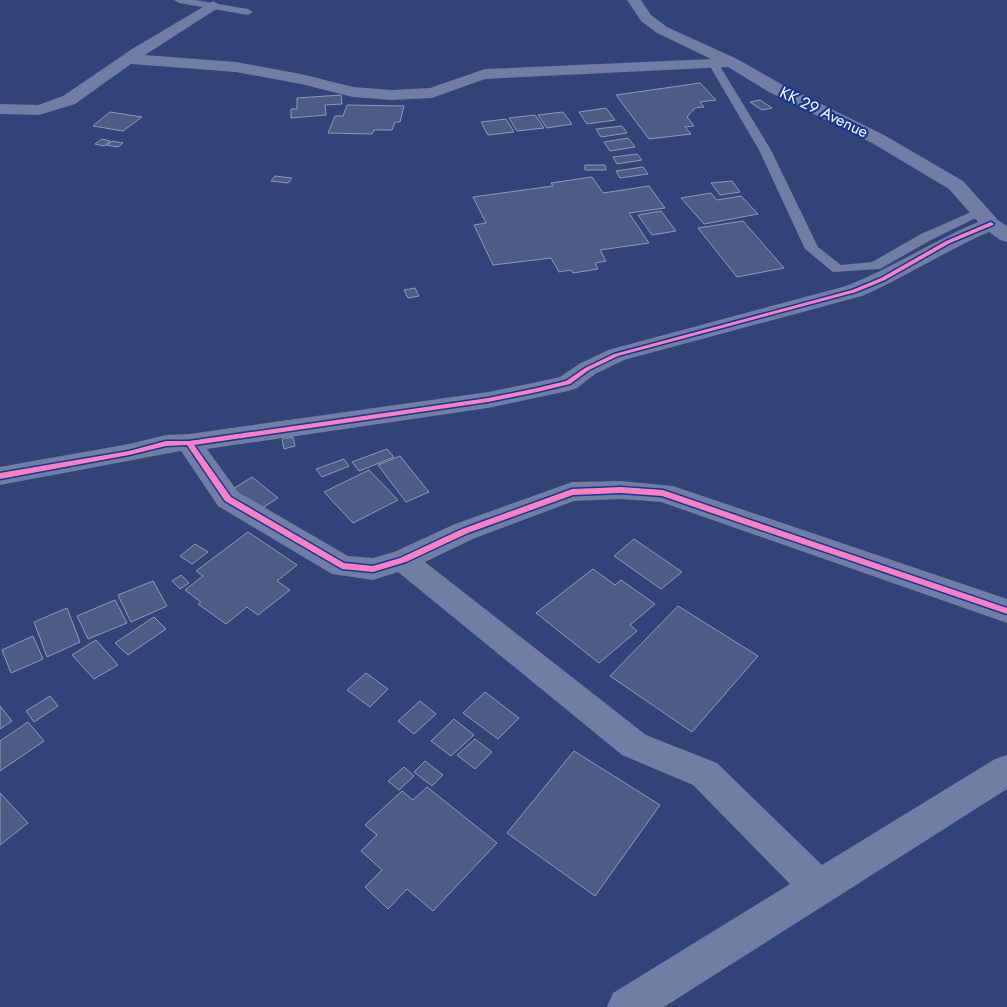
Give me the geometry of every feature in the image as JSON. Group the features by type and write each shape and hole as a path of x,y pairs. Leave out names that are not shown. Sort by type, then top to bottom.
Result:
{"street":[{"name":"KK 29 Avenue","path":"634,0 646,18 662,30 731,62 775,88 878,139 956,184 993,224"},
{"path":"0,110 39,110 68,100 213,5"},
{"path":"128,59 174,60 233,66 360,93 411,95 426,94 467,78 485,74 731,62"},
{"path":"0,476 49,465 130,453 178,441 190,443 488,400 568,383 587,369 616,355 854,291 884,280 948,242 993,224"},
{"path":"190,443 228,499 342,566 373,569 403,560 465,531 572,492 621,490 663,493 1007,611"},
{"path":"403,560 634,745 705,774 819,888"},
{"path":"627,1007 1007,770"}],"lane":[{"path":"179,0 248,12"},
{"path":"713,63 764,150 812,249 838,269 875,266 926,237 993,224"}],"building":[{"path":"700,83 716,100 700,102 704,107 695,108 687,117 694,126 685,127 691,134 649,139 616,95"},
{"path":"341,95 342,104 325,105 326,115 291,118 291,109 297,109 297,98"},
{"path":"760,100 772,108 762,110 750,102"},
{"path":"347,105 404,106 400,122 395,122 392,130 374,130 372,134 328,133 335,116 343,116"},
{"path":"606,108 615,120 587,124 579,112"},
{"path":"110,112 142,117 123,131 93,126"},
{"path":"563,112 572,124 547,128 538,115"},
{"path":"535,115 544,128 517,131 509,118"},
{"path":"506,119 514,132 488,135 481,122"},
{"path":"622,126 627,133 601,137 596,129"},
{"path":"628,138 635,147 610,151 604,142"},
{"path":"102,139 110,141 104,146 95,144"},
{"path":"112,141 123,143 118,147 106,145"},
{"path":"637,154 642,160 617,164 613,157"},
{"path":"585,165 605,165 606,170 585,170"},
{"path":"643,167 648,174 620,178 616,171"},
{"path":"275,176 292,178 288,183 271,181"},
{"path":"592,177 603,193 649,186 665,208 629,213 649,243 600,250 606,261 595,263 598,269 573,273 571,270 559,272 551,258 493,265 474,225 486,223 473,197 553,186 551,183"},
{"path":"732,181 740,192 720,195 711,183"},
{"path":"711,193 717,200 741,196 758,214 704,224 681,198"},
{"path":"661,211 676,231 652,235 638,215"},
{"path":"743,221 784,268 737,277 698,228"},
{"path":"415,288 419,296 408,298 404,290"},
{"path":"293,437 295,446 284,449 282,439"},
{"path":"387,449 394,457 359,471 352,462"},
{"path":"400,456 429,492 406,502 378,465"},
{"path":"344,459 349,466 322,477 316,469"},
{"path":"369,470 398,500 353,523 324,492"},
{"path":"252,477 278,498 259,510 233,489"},
{"path":"248,532 297,565 277,581 290,590 258,615 247,607 226,624 198,604 201,602 185,590 203,576 196,571"},
{"path":"634,539 682,572 661,589 614,556"},
{"path":"195,544 208,552 192,564 180,556"},
{"path":"593,569 615,585 621,580 655,604 630,625 637,631 599,663 536,613"},
{"path":"181,575 189,583 180,589 172,581"},
{"path":"153,581 167,606 131,622 118,595"},
{"path":"115,600 127,623 88,639 77,616"},
{"path":"678,606 758,656 692,732 610,676"},
{"path":"67,608 80,642 47,657 34,622"},
{"path":"154,617 166,629 128,655 115,643"},
{"path":"33,636 43,659 11,673 2,650"},
{"path":"96,640 118,665 94,679 72,655"},
{"path":"366,673 388,689 370,707 347,690"},
{"path":"485,692 519,718 498,739 463,713"},
{"path":"50,696 58,706 34,722 26,711"},
{"path":"420,701 436,714 414,734 398,721"},
{"path":"0,706 12,721 0,729"},
{"path":"454,719 474,735 451,756 431,741"},
{"path":"28,722 44,741 0,771 0,741"},
{"path":"475,739 492,752 475,769 457,755"},
{"path":"574,751 660,805 595,896 507,833"},
{"path":"425,761 443,775 432,786 414,772"},
{"path":"404,767 414,776 399,790 388,781"},
{"path":"427,787 497,843 433,911 407,889 388,909 365,887 382,870 361,851 377,835 365,825 402,791 413,800"},
{"path":"0,793 28,823 0,845"}],"cycle path":[{"path":"0,476 129,453 166,444 189,443 488,400 568,383 587,369 616,355 854,291 883,279 948,242 991,224"},
{"path":"189,443 228,499 342,566 373,569 403,560 465,531 572,492 621,490 663,493 1007,611"}]}
